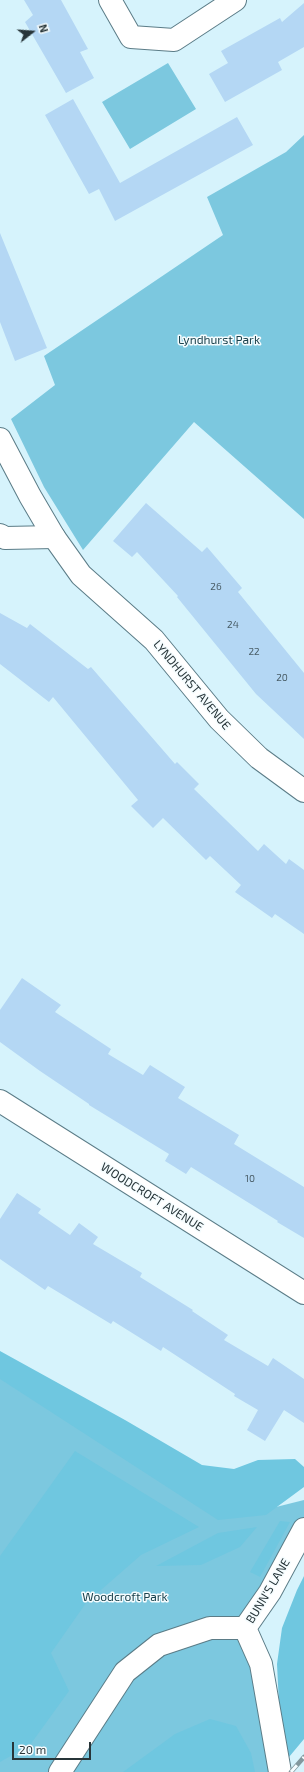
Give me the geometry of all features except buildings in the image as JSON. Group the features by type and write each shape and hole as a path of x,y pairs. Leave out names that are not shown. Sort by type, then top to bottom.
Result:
{"street":[{"path":"110,0 131,37 174,40 235,0"},
{"name":"LYNDHURST AVENUE","path":"0,439 30,496 54,537 81,576 154,640 224,724 259,758 304,791"},
{"path":"0,535 5,538 54,537"},
{"name":"WOODCROFT AVENUE","path":"0,1101 304,1293"},
{"name":"BUNN'S LANE","path":"280,1772 261,1664 246,1628 270,1592 304,1529"},
{"path":"60,1772 125,1672 159,1645 210,1628 246,1628"}],"green space":[{"path":"168,63 196,109 130,149 102,102"},
{"name":"Lyndhurst Park","path":"304,135 304,519 194,422 83,550 44,487 11,419 55,385 44,356 223,235 207,197 286,152"},
{"name":"Woodcroft Park","path":"0,1368 232,1518 304,1500 304,1529 246,1628 275,1772 0,1772"}],"shaded area":[{"path":"0,1351 125,1420 202,1465 234,1469 258,1460 295,1459 304,1467 304,1487 266,1515 218,1520 0,1379"},
{"path":"75,1451 199,1527 141,1555 86,1603 51,1653 69,1691 30,1745 0,1762 0,1556"},
{"path":"280,1521 290,1522 260,1577 250,1572"},
{"path":"257,1527 240,1547 201,1565 156,1566 218,1533"},
{"path":"304,1576 304,1739 289,1757 279,1704 277,1664 282,1628"},
{"path":"210,1719 236,1726 251,1753 255,1772 123,1772 175,1734"}],"railway":[{"path":"291,1772 304,1757"}]}
